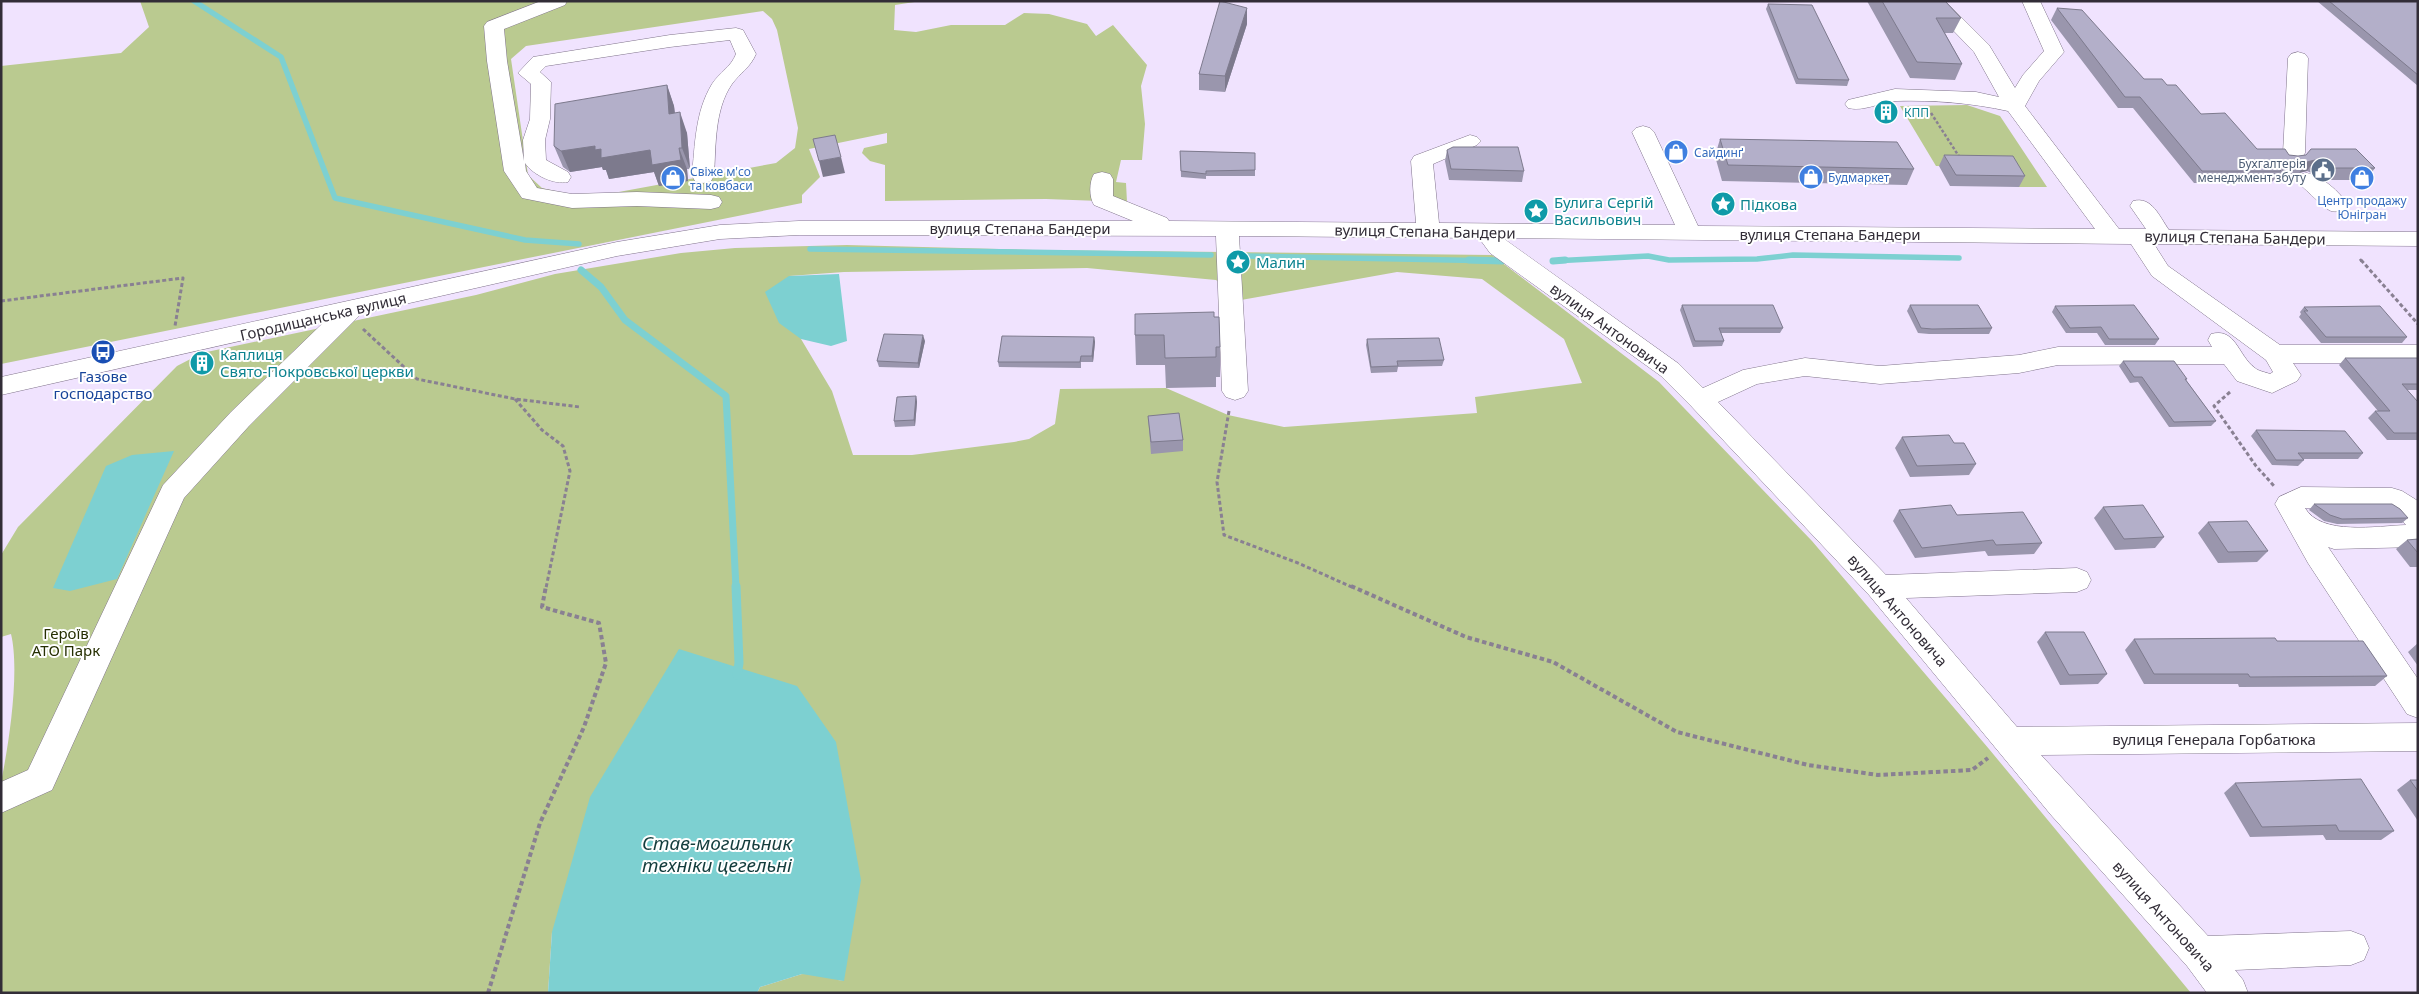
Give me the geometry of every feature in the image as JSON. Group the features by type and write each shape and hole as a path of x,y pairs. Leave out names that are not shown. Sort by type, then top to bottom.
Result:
{"street":[{"path":"558,1 494,26 497,61 515,171 530,193 572,201 637,198 711,202"},
{"path":"1934,1 1982,49 2015,106 2112,236"},
{"path":"2015,106 2030,78 2054,52 2031,1"},
{"path":"560,178 535,163 534,140 540,119 541,82 528,73 540,61 670,41 736,34 746,54 742,65 723,83 709,114 703,176"},
{"path":"2298,58 2305,170 2337,206"},
{"path":"1855,104 1911,101 1971,101 2015,106"},
{"path":"1643,132 1690,233"},
{"path":"1428,231 1422,161 1470,141"},
{"path":"1102,179 1102,200 1172,229"},
{"path":"2140,206 2163,236"},
{"name":"вулиця Степана Бандери","path":"585,256 693,236 770,229 1172,229 2418,239"},
{"path":"1227,230 1235,391"},
{"name":"вулиця Антоновича","path":"1486,232 1498,248 1670,370 1700,400 1879,587 2063,804 2200,954 2230,993"},
{"path":"2138,236 2160,271 2195,307 2246,375 2272,384 2288,376 2276,354 2160,271"},
{"name":"Городищанська вулиця","path":"1,386 172,349 344,317 585,256"},
{"path":"1,798 40,780 173,492 240,419 344,317"},
{"path":"2276,354 2418,354"},
{"path":"1700,400 1752,376 1805,367 1880,375 2020,364 2058,356 2231,355"},
{"path":"2294,514 2301,497 2392,498 2406,506 2418,521"},
{"path":"2294,514 2334,538 2418,536"},
{"path":"2294,514 2418,705"},
{"path":"1879,587 2077,580"},
{"name":"вулиця Генерала Горбатюка","path":"2011,741 2418,737"},
{"path":"2200,954 2352,948"}],"path":[{"path":"1911,101 1960,159"},
{"path":"2354,252 2418,324"},
{"path":"1,301 183,278 172,349"},
{"path":"344,317 360,327 417,379 515,399 580,407"},
{"path":"2246,375 2214,406 2256,466 2294,514"},
{"path":"1235,391 1228,414 1217,482 1224,535 1298,563 1466,637 1553,662 1677,732 1808,765 1878,775 1972,770 2011,741"},
{"path":"488,993 540,822 584,726 606,663 599,623 542,607 570,471 563,446 542,430 515,399"}],"green space":[{"path":"140,1 921,1 895,5 894,30 916,32 951,25 1005,25 1024,13 1049,14 1087,24 1096,36 1113,25 1147,65 1141,86 1145,124 1142,160 1121,160 1116,182 1126,183 1127,202 1046,199 885,201 885,165 870,161 862,153 864,148 887,143 887,133 809,149 820,177 802,195 802,203 1,364 1,66 121,53 149,27","holes":["763,11 772,19 777,30 798,128 795,148 776,163 586,198 542,188 528,175 511,59 526,46"]},
{"path":"1967,105 2000,116 2047,187 2019,187 2007,167 1936,166 1900,106"},
{"name":"Героїв АТО Парк","path":"847,245 1033,250 1492,255 1659,382 1812,541 1989,749 2191,993 757,993 760,987 802,974 844,981 552,932 548,993 1,993 1,782 10,728 14,667 11,634 1,637 1,555 18,527 177,366 202,353 476,295 555,274 681,253 735,248","holes":["1087,268 1216,280 1241,300 1397,272 1482,279 1564,339 1582,383 1475,397 1477,413 1284,427 1228,415 1166,388 1060,389 1055,424 1029,439 912,455 853,455 832,391 801,339 789,276 844,272"]}],"water":[{"path":"839,274 847,341 831,346 801,339 779,323 765,292 789,276"},
{"path":"174,451 117,579 70,591 53,588 106,466 132,455"},
{"name":"Став-могильник техніки цегельні","path":"679,649 797,686 836,742 861,880 844,981 802,974 760,987 757,993 548,993 552,932 590,797"}],"building":[{"path":"1220,1 1247,8 1225,76 1199,74"},
{"path":"1882,1 1945,1 1961,18 1936,18 1962,64 1917,62"},
{"path":"2329,1 2418,1 2418,75"},
{"path":"1768,4 1812,5 1849,80 1798,79"},
{"path":"2057,8 2082,10 2144,79 2162,79 2167,85 2176,85 2201,114 2225,113 2257,149 2285,149 2289,155 2298,156 2306,155 2311,149 2356,149 2375,168 2335,168 2315,160 2307,162 2303,168 2278,168 2281,171 2202,171 2140,97 2125,97"},
{"path":"667,85 669,114 680,112 682,148 679,148 681,160 652,165 650,150 601,158 601,149 595,150 595,146 561,151 554,146 555,104"},
{"path":"835,135 841,157 819,161 813,139"},
{"path":"1720,139 1897,142 1914,169 1728,165"},
{"path":"1453,147 1518,147 1524,171 1451,169 1447,150"},
{"path":"1180,151 1255,153 1255,170 1206,171 1206,174 1181,171"},
{"path":"1944,155 2013,156 2025,176 1956,175"},
{"path":"1682,305 1773,305 1783,328 1719,328 1724,341 1695,341"},
{"path":"1910,305 1978,305 1992,328 1921,328"},
{"path":"2134,305 2159,339 2109,339 2101,327 2070,328 2055,306"},
{"path":"2380,306 2407,337 2326,337 2304,311 2308,311 2304,307"},
{"path":"1214,312 1214,317 1219,317 1220,347 1216,347 1216,357 1165,358 1164,335 1135,335 1135,314"},
{"path":"884,334 923,335 918,363 877,361"},
{"path":"1002,336 1094,337 1092,356 1081,356 1080,362 998,362"},
{"path":"1439,338 1444,360 1397,361 1398,366 1371,367 1367,339"},
{"path":"2345,358 2418,358 2418,384 2402,384 2418,402 2418,433 2394,433 2375,411 2390,411"},
{"path":"2123,361 2174,361 2216,421 2174,422 2142,377 2134,377"},
{"path":"916,396 914,420 894,421 897,397"},
{"path":"1179,413 1183,440 1151,442 1148,416"},
{"path":"2256,430 2345,431 2363,453 2298,453 2304,460 2276,460"},
{"path":"1949,435 1954,443 1964,443 1976,464 1917,466 1902,437"},
{"path":"2314,504 2392,504 2400,509 2408,518 2342,519 2330,515"},
{"path":"1951,505 1957,515 2023,512 2042,543 1996,545 1993,540 1922,548 1899,510"},
{"path":"2143,505 2164,537 2124,539 2103,507"},
{"path":"2247,521 2268,551 2228,552 2208,522"},
{"path":"2418,539 2418,553 2407,540"},
{"path":"2045,632 2084,632 2107,674 2069,675"},
{"path":"2275,638 2277,641 2363,641 2387,676 2250,677 2248,674 2154,674 2134,639"},
{"path":"2361,779 2394,831 2339,831 2336,825 2262,827 2235,783"},
{"path":"2410,780 2418,780 2418,791"}],"waterway":[{"path":"194,1 281,57 335,198 525,240 579,244"},
{"path":"810,249 1211,255"},
{"path":"1565,260 1553,261 1648,256 1669,260 1757,259 1793,255 1959,258"},
{"path":"1246,256 1502,261 1469,260"},
{"path":"581,270 601,287 625,320 726,396 736,588"},
{"path":"736,586 739,663 737,675"}],"place":[{"name":"КПП","path":"1886,112"},
{"name":"Сайдинґ","path":"1676,152"},
{"name":"Бухгалтерія менеджмент збуту","path":"2323,170"},
{"name":"Будмаркет","path":"1811,177"},
{"name":"Свіже м'со та ковбаси","path":"673,178"},
{"name":"Центр продажу Юнігран","path":"2362,178"},
{"name":"Підкова","path":"1723,204"},
{"name":"Булига Сергій Васильович","path":"1536,211"},
{"name":"Малин","path":"1238,262"},
{"name":"Газове господарство","path":"103,352"},
{"name":"Каплиця Свято-Покровської церкви","path":"202,363"}]}
